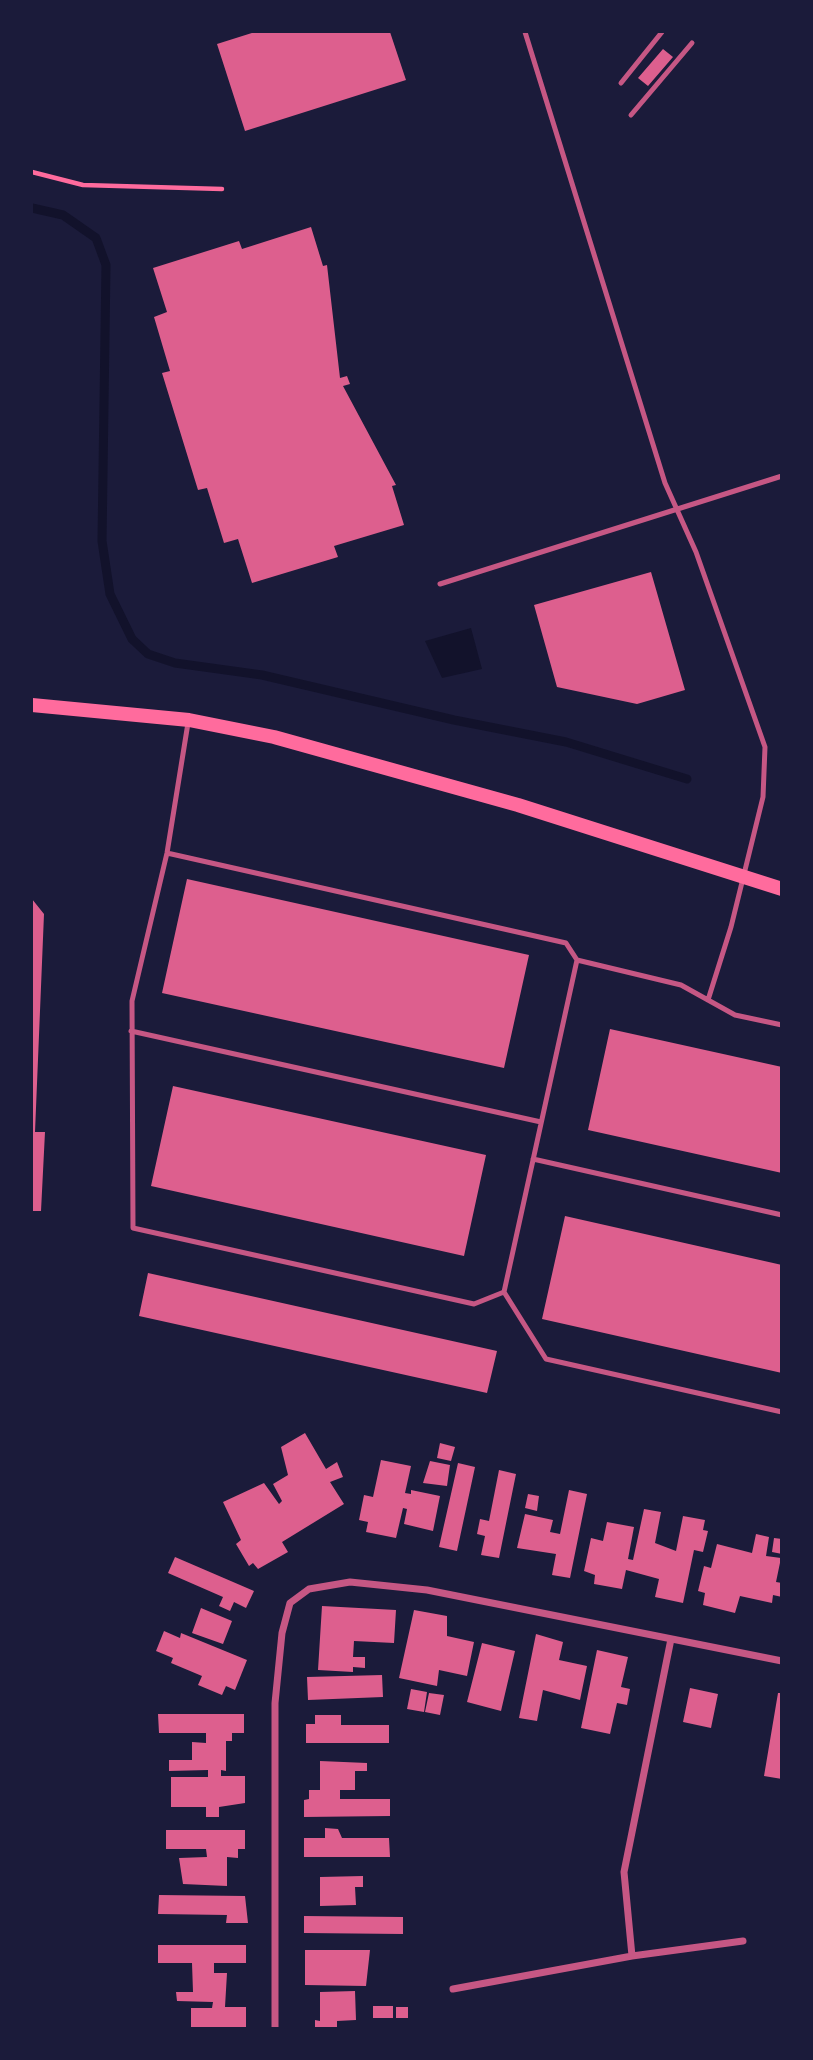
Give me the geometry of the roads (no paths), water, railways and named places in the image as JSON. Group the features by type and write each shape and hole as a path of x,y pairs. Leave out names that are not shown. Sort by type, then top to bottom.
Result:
{"main road":[{"path":"32,705 189,720 274,737 518,805 782,889"}],"street":[{"path":"275,2028 275,1703 282,1633 290,1603 309,1589 350,1582 428,1590 782,1661"},
{"path":"632,1956 624,1872 671,1639"},
{"path":"453,1989 632,1956 743,1941"}],"lane":[{"path":"524,32 665,483 752,702 765,747 763,797 744,876 708,1000"},
{"path":"621,83 662,32"},
{"path":"631,115 692,43"},
{"path":"440,584 782,476"},
{"path":"189,720 167,853 132,1001 132,1228 474,1304 504,1292"},
{"path":"167,853 566,943 577,960 681,985 735,1015 782,1025"},
{"path":"577,960 504,1292 546,1359 782,1412"},
{"path":"131,1031 541,1122"},
{"path":"533,1159 782,1214"}],"waterway":[{"path":"32,208 63,215 96,238 106,265 102,541 110,594 132,639 148,654 175,663 262,675 454,720 566,742 687,779"}]}
